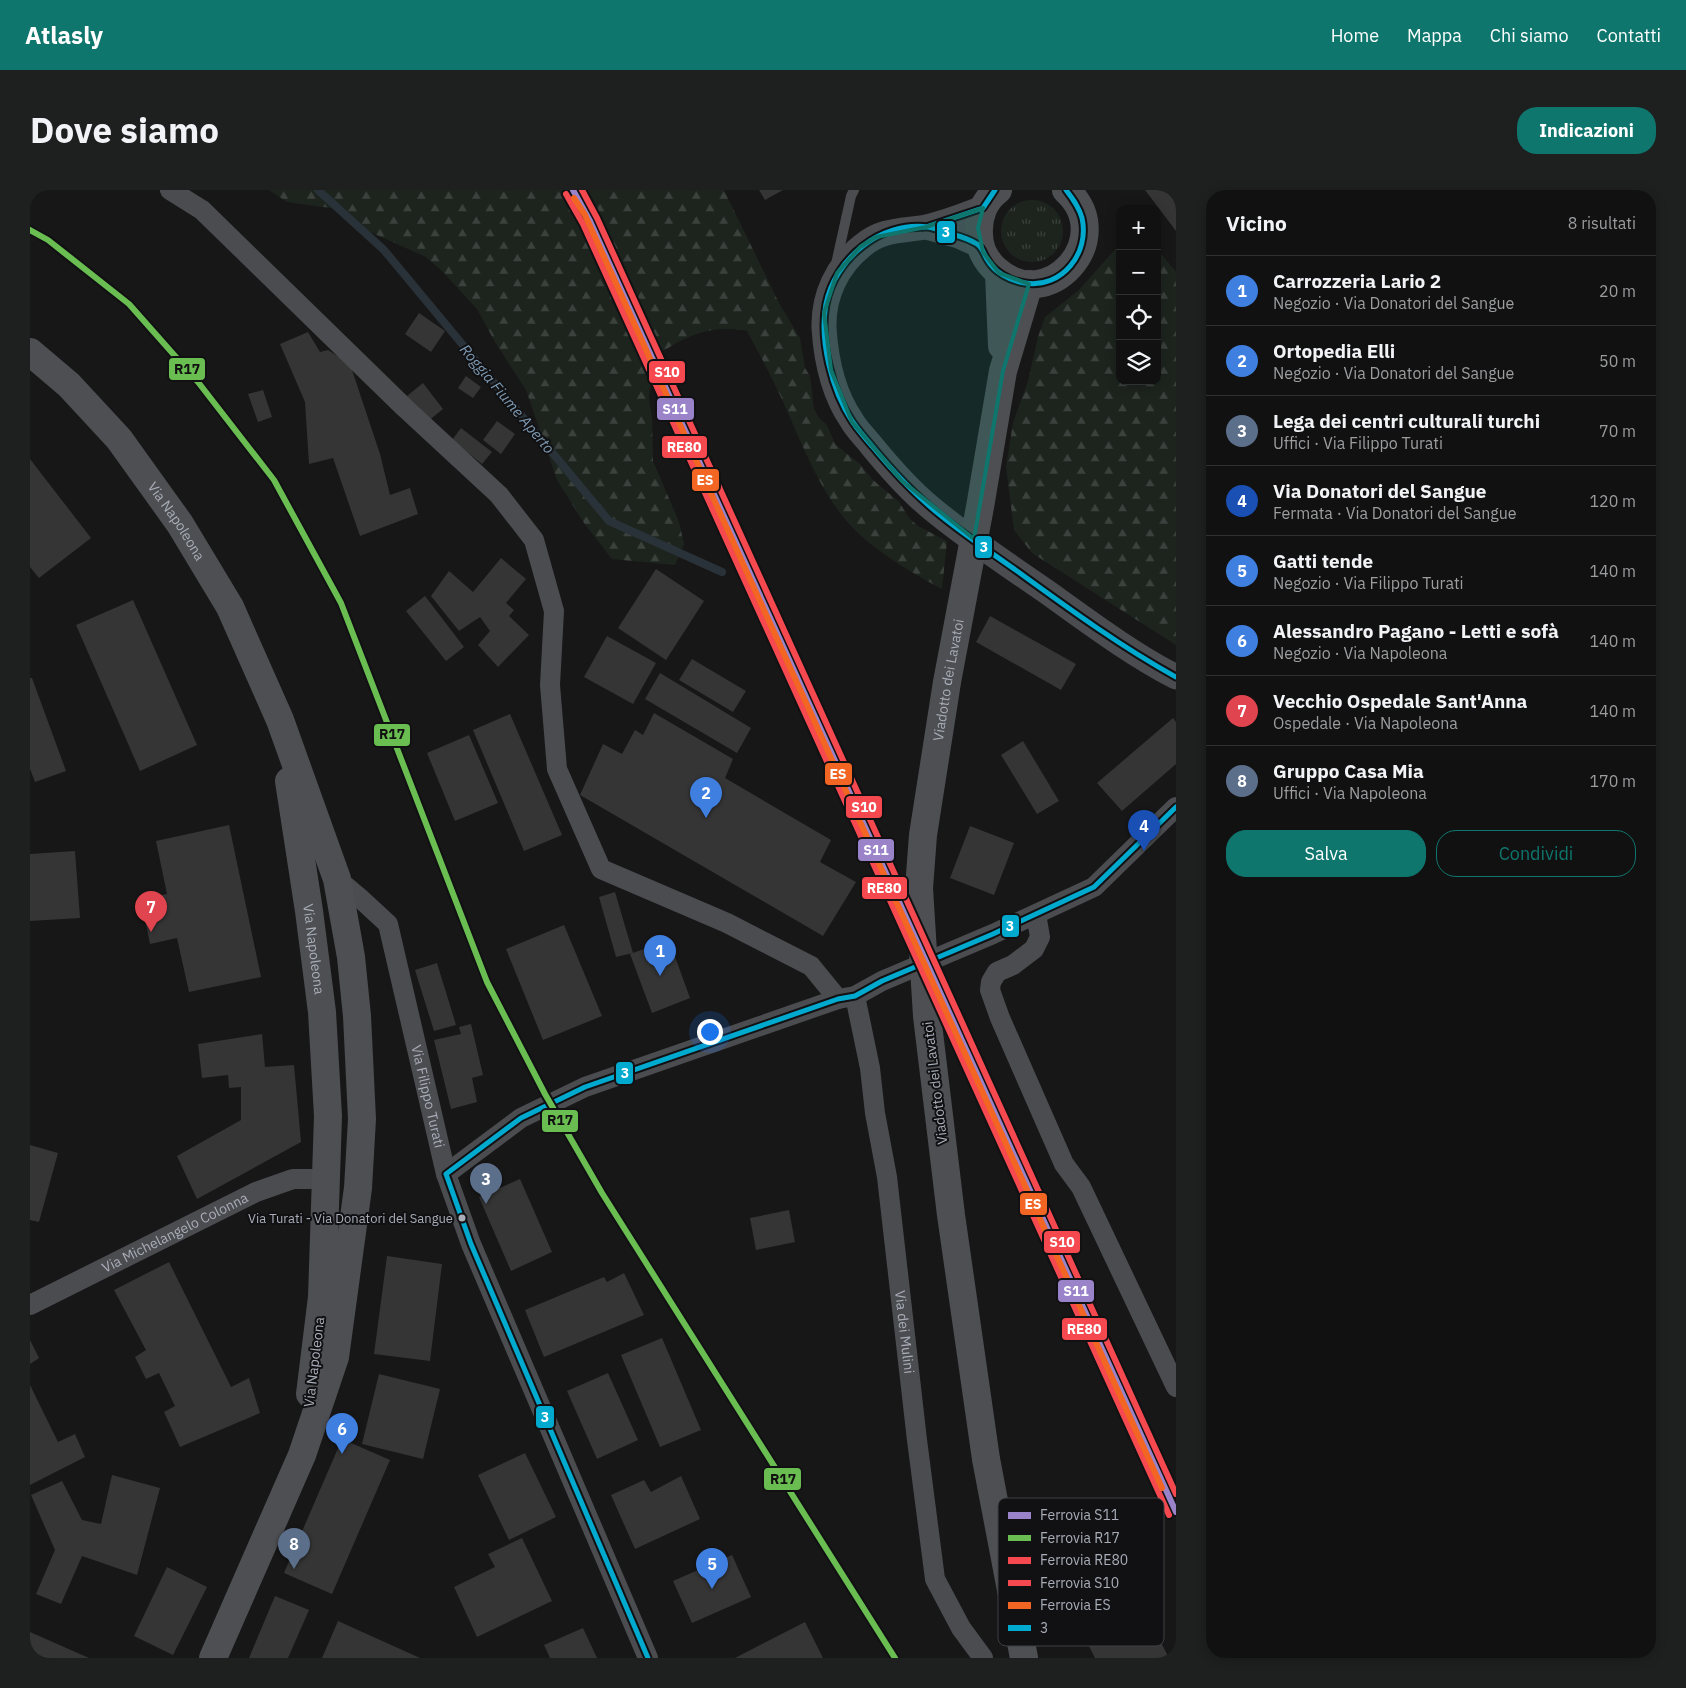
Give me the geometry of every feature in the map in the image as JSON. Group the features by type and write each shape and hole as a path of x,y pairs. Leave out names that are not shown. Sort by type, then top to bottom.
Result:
{"main road":[{"path":"993,195 978,228 981,246 987,259 999,273 1018,282 1028,284 1043,283 1062,275 1079,254 1084,239 1084,221 1078,204 1066,190"},
{"path":"999,273 1003,371"},
{"path":"1003,371 1028,284"},
{"name":"Via Napoleona","path":"30,352 69,385 119,439 180,524 230,607 280,720 311,849 337,879 350,957 357,1016 362,1119 358,1188 335,1357 302,1455 213,1658"},
{"name":"Viadotto dei Lavatoi","path":"998,1523 986,1460 950,1206 927,1016 920,888 923,835 947,682 1003,371"},
{"name":"Via Napoleona","path":"280,720 309,911 322,1012 328,1116 322,1297 302,1455"},
{"name":"Via Napoleona","path":"326,1179 350,1243"}],"street":[{"path":"170,190 202,210 405,408 500,495 534,540 554,611 550,685 557,769 601,869 727,922 811,966 846,997"},
{"path":"993,195 926,227 895,230 867,242 843,264 831,287 826,304 824,323 834,383 842,404 852,422 879,454 930,507 1107,634 1170,672"},
{"path":"926,227 959,236 981,246"},
{"path":"446,1174 521,1118 585,1087 846,997 993,934 1094,887 1176,807"},
{"name":"Via Filippo Turati","path":"337,879 388,924 446,1174 471,1244 648,1658"},
{"path":"1036,914 1040,937 1034,949 1013,965 998,972 991,982 990,990 1000,1018 1064,1164 1081,1187 1176,1387"},
{"name":"Via dei Mulini","path":"846,997 870,1068 875,1113 888,1177 917,1440 935,1578 961,1628 983,1658"},
{"name":"Via Michelangelo Colonna","path":"30,1305 256,1192 293,1179 326,1179"}],"lane":[{"path":"187,190 202,210"},
{"path":"831,287 851,196 854,190"}],"highlighted area":[{"path":"983,208 978,228 983,252 999,273 1029,284 1003,371 974,539 902,481 852,422 831,370 824,313 837,273 860,247 876,237 926,227"}],"green space":[{"path":"269,190 724,190 779,303 800,338 805,368 810,376 814,409 819,418 827,425 835,444 860,464 873,480 899,502 910,519 918,526 947,541 942,589 878,550 845,519 821,484 774,382 747,331 733,329 720,329 697,334 686,338 652,358 649,399 652,419 653,461 679,522 684,544 675,565 612,559 584,523 557,480 526,390 495,342 477,309 442,271 426,257 359,227 338,209 287,202"},
{"path":"1026,200 1038,200 1054,209 1061,219 1063,231 1061,243 1054,253 1038,262 1026,262 1015,257 1006,248 1001,237 1001,225 1006,214 1015,205"},
{"path":"1116,248 1116,385 1161,385 1161,254 1176,272 1176,645 1032,553 1014,530 1006,467 1013,423 1028,381 1038,337 1045,317 1078,291"}],"building":[{"path":"759,190 783,190 765,200"},
{"path":"1145,190 1176,190 1176,231 1161,211 1161,205 1156,205"},
{"path":"419,313 445,331 431,352 405,334"},
{"path":"308,332 320,352 328,350 350,364 380,454 390,495 410,488 418,514 360,536 333,458 309,464 305,402 280,344"},
{"path":"466,376 481,387 473,398 458,388"},
{"path":"423,383 443,409 427,422 407,396"},
{"path":"263,390 272,417 258,422 248,394"},
{"path":"497,421 515,434 501,454 483,440"},
{"path":"461,428 492,452 482,464 452,440"},
{"path":"30,459 91,538 39,578 30,567"},
{"path":"501,558 526,579 506,603 514,610 509,616 529,635 498,667 478,645 490,631 480,617 459,631 431,596 449,571 473,592"},
{"path":"656,569 704,601 666,660 618,628"},
{"path":"425,596 464,647 446,661 406,611"},
{"path":"133,600 197,745 140,771 76,625"},
{"path":"990,616 1076,664 1061,690 976,642"},
{"path":"607,636 656,663 633,704 584,677"},
{"path":"692,659 746,691 733,712 679,680"},
{"path":"660,673 751,728 737,753 645,699"},
{"path":"30,678 32,678 66,771 35,782 30,769"},
{"path":"654,713 733,759 725,778 831,840 820,862 856,882 823,936 580,795 603,744 622,754 635,730 643,735"},
{"path":"510,714 562,835 524,851 473,730"},
{"path":"1173,718 1176,722 1176,764 1122,811 1097,783"},
{"path":"469,735 498,803 455,821 427,753"},
{"path":"1023,741 1059,801 1037,814 1001,755"},
{"path":"229,825 261,977 189,992 177,938 150,944 141,899 167,894 156,841"},
{"path":"970,826 1014,843 994,895 950,878"},
{"path":"75,851 80,918 30,921 30,854"},
{"path":"615,892 633,953 616,957 599,897"},
{"path":"564,925 602,1016 543,1040 506,949"},
{"path":"669,940 690,998 652,1013 630,954"},
{"path":"437,963 456,1025 434,1031 415,970"},
{"path":"471,1024 483,1075 472,1078 477,1102 451,1109 434,1040 461,1034 459,1027"},
{"path":"262,1034 265,1067 294,1065 301,1142 197,1199 177,1156 241,1120 241,1087 229,1088 228,1075 202,1078 198,1044"},
{"path":"30,1145 58,1153 39,1222 30,1220"},
{"path":"520,1179 552,1252 511,1271 479,1197"},
{"path":"789,1210 795,1242 756,1250 750,1218"},
{"path":"387,1256 442,1264 430,1361 374,1354"},
{"path":"169,1262 231,1387 249,1378 260,1413 180,1447 164,1412 175,1406 159,1373 146,1379 135,1357 146,1350 114,1290"},
{"path":"624,1273 644,1315 544,1357 525,1310 604,1277 607,1282"},
{"path":"662,1338 701,1430 660,1447 621,1355"},
{"path":"30,1340 39,1358 30,1364"},
{"path":"608,1373 638,1440 597,1459 567,1391"},
{"path":"379,1374 440,1389 423,1459 362,1444"},
{"path":"30,1385 58,1442 75,1434 85,1457 30,1485"},
{"path":"342,1439 390,1460 332,1594 284,1573"},
{"path":"525,1453 556,1517 509,1540 478,1475"},
{"path":"112,1475 160,1488 137,1575 82,1556 61,1604 36,1594 55,1550 31,1495 62,1481 82,1520 101,1524"},
{"path":"681,1476 700,1519 635,1549 611,1495 644,1480 651,1492"},
{"path":"522,1538 552,1601 477,1637 454,1587 495,1567 488,1554"},
{"path":"732,1555 751,1597 692,1623 673,1581"},
{"path":"167,1567 207,1587 173,1655 134,1636"},
{"path":"275,1596 309,1610 288,1658 249,1658"},
{"path":"338,1621 420,1658 322,1658"},
{"path":"805,1622 823,1658 735,1658"},
{"path":"583,1628 597,1658 550,1658 544,1645"},
{"path":"30,1632 89,1658 30,1658"},
{"path":"1089,1646 1163,1646 1169,1658 1095,1658"}],"waterway":[{"name":"Roggia Fiume Aperto","path":"318,190 384,250 609,521 722,572"}],"rail line":[{"name":"S11","path":"573,190 590,221 1176,1512"},
{"name":"S10","path":"582,190 597,218 1176,1494"},
{"name":"RE80","path":"566,194 583,224 1161,1498"},
{"name":"ES","path":"574,198 585,215 1162,1488"},
{"name":"R17","path":"30,230 48,240 129,304 198,382 274,480 341,603 487,982 545,1094 602,1193 895,1658"},
{"name":"RE80","path":"1164,1504 1169,1515"}],"transit line":[{"name":"3","path":"906,228 926,227 983,208 995,190"},
{"name":"3","path":"1066,190 1082,218 1082,244 1070,266 1051,280 1025,283 1008,278 990,264 981,247 977,244 928,227 910,227 893,230 862,246 839,272 826,304 824,333 829,365 839,395 854,424 894,471 926,503 964,534 1075,613 1135,653 1176,677"},
{"name":"3","path":"446,1174 521,1118 585,1087 838,999 855,996 882,981 993,934 1094,887 1176,807"},
{"name":"3","path":"446,1174 471,1244 648,1658"}],"place":[{"name":"Ortopedia Elli","path":"706,818"},
{"name":"Via Donatori del Sangue","path":"1144,851"},
{"name":"Vecchio Ospedale Sant'Anna","path":"151,932"},
{"name":"Carrozzeria Lario 2","path":"660,976"},
{"name":"Lega dei centri culturali turchi","path":"486,1204"},
{"name":"Via Turati - Via Donatori del Sangue","path":"462,1218"},
{"name":"Alessandro Pagano - Letti e sofà","path":"342,1454"},
{"name":"Gruppo Casa Mia","path":"294,1569"},
{"name":"Gatti tende","path":"712,1589"}]}
